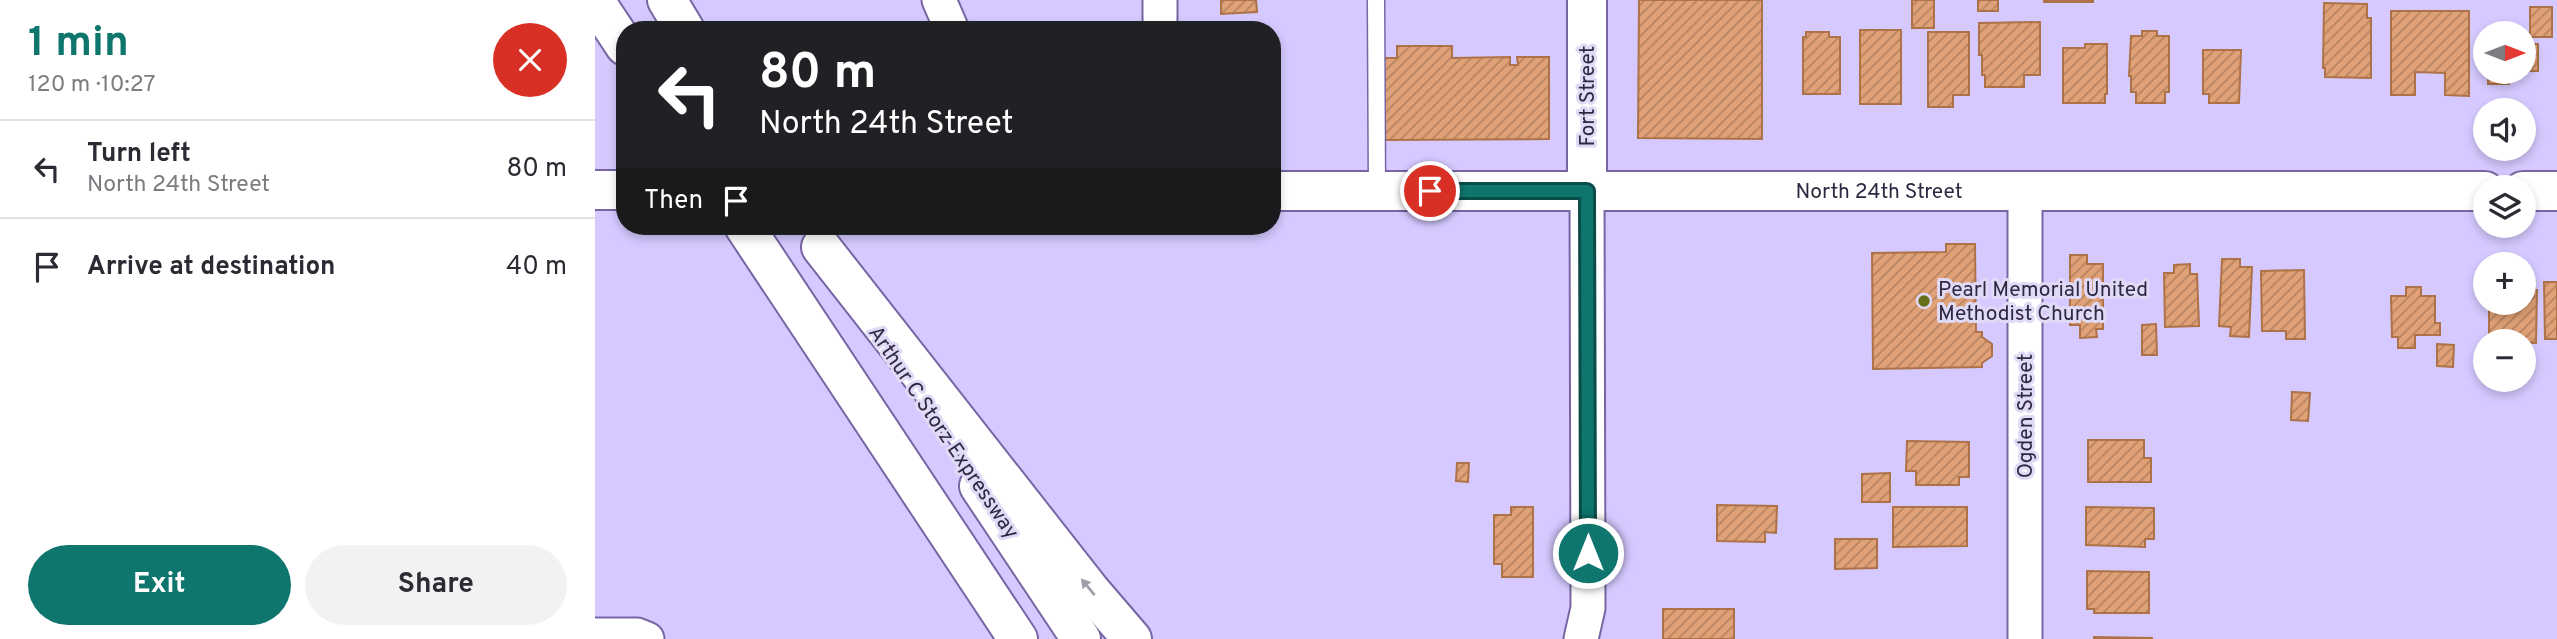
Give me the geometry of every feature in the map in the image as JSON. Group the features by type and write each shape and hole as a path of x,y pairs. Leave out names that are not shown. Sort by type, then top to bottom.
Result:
{"main road":[{"path":"667,0 680,21"},
{"name":"Fort Street","path":"1587,0 1587,191"},
{"path":"595,1 616,32"},
{"name":"North 24th Street","path":"1281,191 2473,191"},
{"path":"2536,191 2557,191"},
{"path":"750,235 1017,639"},
{"path":"814,236 1090,590 1132,639"},
{"name":"Arthur C Storz Expressway","path":"814,236 1081,639"},
{"path":"770,265 988,639"}],"street":[{"path":"939,0 948,21"},
{"path":"1160,0 1160,21"},
{"path":"1581,639 1588,608 1587,191"},
{"name":"Ogden Street","path":"2025,192 2025,639"},
{"path":"595,635 637,635 647,639"}],"lane":[{"path":"1376,0 1377,191"}],"building":[{"path":"1221,0 1256,0 1257,12 1221,14"},
{"path":"1639,0 1762,0 1762,139 1638,138"},
{"path":"1912,0 1934,0 1934,28 1912,28"},
{"path":"1978,0 1998,0 1998,11 1978,11"},
{"path":"2093,0 2093,2 2044,2"},
{"path":"2324,3 2367,4 2367,18 2371,18 2371,78 2325,77"},
{"path":"2530,7 2552,7 2552,37 2536,37 2536,21 2530,21"},
{"path":"2391,11 2469,11 2469,96 2445,95 2445,73 2415,72 2415,95 2391,95"},
{"path":"2040,22 2040,75 2024,75 2024,87 1985,87 1982,55 1979,55 1979,23"},
{"path":"1860,30 1901,30 1901,104 1860,104"},
{"path":"2142,31 2157,31 2157,36 2169,36 2169,92 2165,92 2165,103 2136,103 2136,92 2131,92 2131,36 2142,36"},
{"path":"1806,32 1829,32 1829,37 1840,37 1840,94 1803,94 1803,37 1806,37"},
{"path":"1928,32 1969,32 1969,95 1953,95 1953,107 1928,107"},
{"path":"2085,44 2107,44 2105,103 2063,103 2063,48 2085,48"},
{"path":"2536,44 2538,44 2536,71"},
{"path":"1397,46 1452,46 1452,58 1510,57 1510,65 1518,65 1517,57 1549,57 1549,139 1385,140 1384,58 1397,58"},
{"path":"2203,50 2241,50 2239,103 2209,103 2209,94 2203,94"},
{"name":"Pearl Memorial United Methodist Church","path":"1946,244 1975,244 1976,332 1982,332 1982,337 1992,344 1992,356 1982,363 1982,367 1873,369 1872,253 1946,252"},
{"path":"2070,255 2087,255 2087,264 2103,264 2103,329 2096,329 2097,337 2080,338 2080,325 2070,325"},
{"path":"2222,259 2240,259 2240,267 2252,267 2249,337 2230,336 2231,327 2219,326"},
{"path":"2190,264 2190,274 2197,274 2199,326 2165,327 2164,273 2174,273 2174,265"},
{"path":"2304,270 2305,339 2286,339 2286,331 2262,331 2261,271"},
{"path":"2544,282 2557,282 2557,339 2545,339"},
{"path":"2406,287 2421,287 2421,296 2435,296 2435,323 2440,323 2440,335 2415,335 2415,348 2398,348 2398,337 2392,337 2391,296 2406,296"},
{"path":"2537,290 2536,343 2536,329 2489,329 2489,315 2536,315"},
{"path":"2156,324 2157,355 2142,355 2142,325"},
{"path":"2437,344 2454,345 2453,367 2437,366"},
{"path":"2292,392 2310,393 2308,421 2291,420"},
{"path":"2088,440 2144,440 2144,458 2151,458 2151,482 2088,482"},
{"path":"1907,441 1969,442 1969,477 1959,477 1959,485 1916,485 1916,471 1906,471"},
{"path":"1457,463 1469,463 1468,482 1456,481"},
{"path":"1890,473 1890,502 1862,502 1862,474"},
{"path":"1717,505 1777,506 1776,533 1765,532 1765,542 1717,541"},
{"path":"1511,507 1533,507 1533,577 1502,577 1502,564 1494,564 1494,515 1511,515"},
{"path":"1893,507 1967,507 1967,546 1893,547"},
{"path":"2086,507 2154,508 2154,539 2145,539 2145,547 2086,545"},
{"path":"1835,539 1877,539 1877,568 1835,569"},
{"path":"2087,571 2149,572 2149,613 2094,613 2094,609 2087,609"},
{"path":"1663,609 1734,609 1734,639 1663,639"},
{"path":"2152,638 2152,639 2094,639"}],"place":[{"name":"Pearl Memorial United Methodist Church","path":"1924,301"}],"route":[{"path":"1430,191 1587,191 1588,553"}]}
